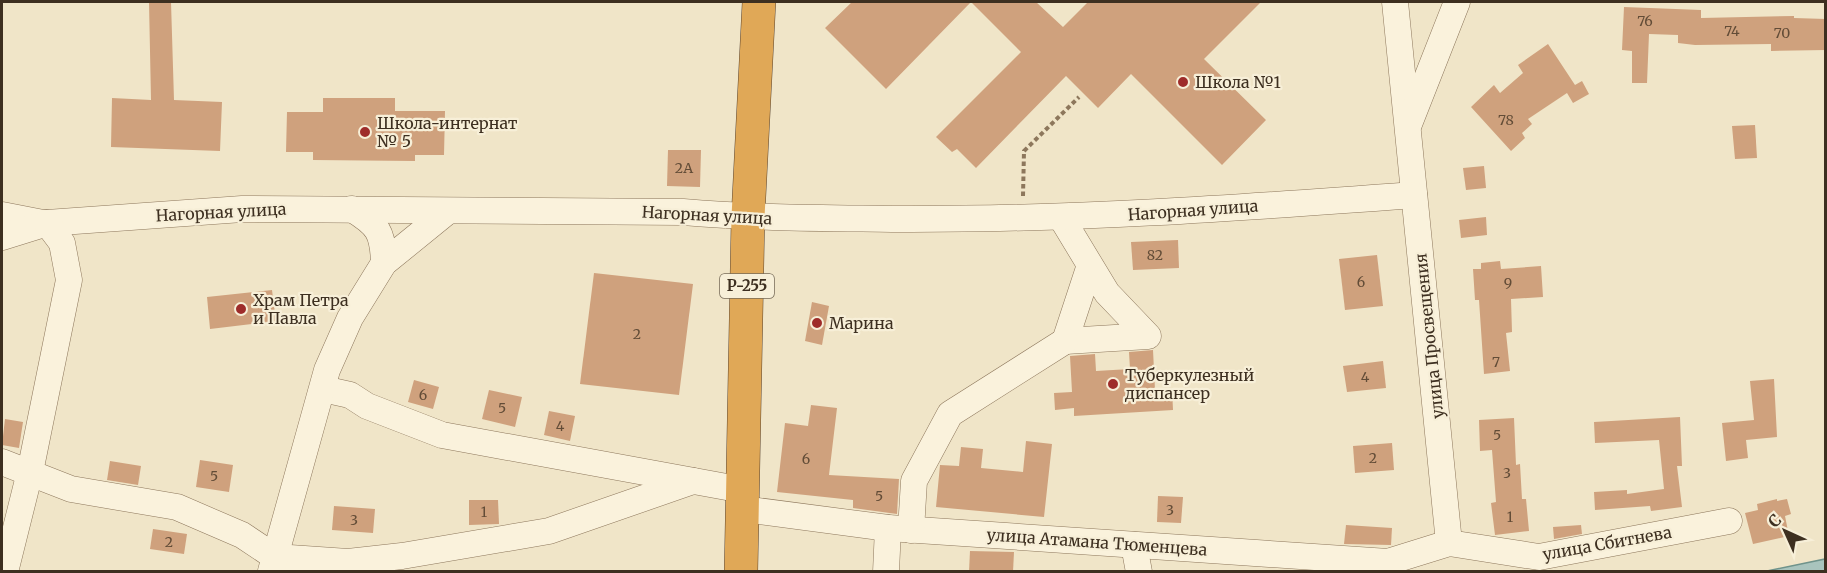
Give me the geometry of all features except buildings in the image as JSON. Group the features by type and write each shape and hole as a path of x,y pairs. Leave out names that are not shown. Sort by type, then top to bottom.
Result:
{"highway":[{"name":"Р-255","path":"741,572 748,218 759,2"}],"street":[{"name":"улица Просвещения","path":"1395,2 1449,543"},
{"name":"улица Просвещения","path":"1408,129 1457,2"},
{"name":"Нагорная улица","path":"2,237 47,223 242,209 683,212 748,218 1023,218 1414,195"},
{"path":"352,208 374,222 384,240 384,263"},
{"path":"273,564 327,370 350,318 384,263 448,211"},
{"path":"2,214 47,223 62,243 69,280 30,472 5,572"},
{"path":"886,572 914,481 950,414 1065,341 1148,336 1107,293 1061,217"},
{"path":"1065,341 1090,266"},
{"name":"улица Атамана Тюменцева","path":"323,389 350,395 367,406 442,435 693,481 743,500 900,529 1388,562 1449,543"},
{"path":"2,462 71,489 177,507 242,536 273,564 359,561 402,556 549,531 693,481"},
{"name":"улица Сбитнева","path":"1449,543 1539,557 1729,521"},
{"path":"1134,545 1139,572"}],"path":[{"path":"1023,218 1024,151 1079,96"}],"water":[{"path":"1825,559 1825,571 1767,571"}],"place":[{"name":"Школа №1","path":"1183,82"},
{"name":"Школа-интернат № 5","path":"365,132"},
{"name":"Храм Петра и Павла","path":"241,309"},
{"name":"Марина","path":"817,323"},
{"name":"Туберкулезный диспансер","path":"1113,384"}]}
